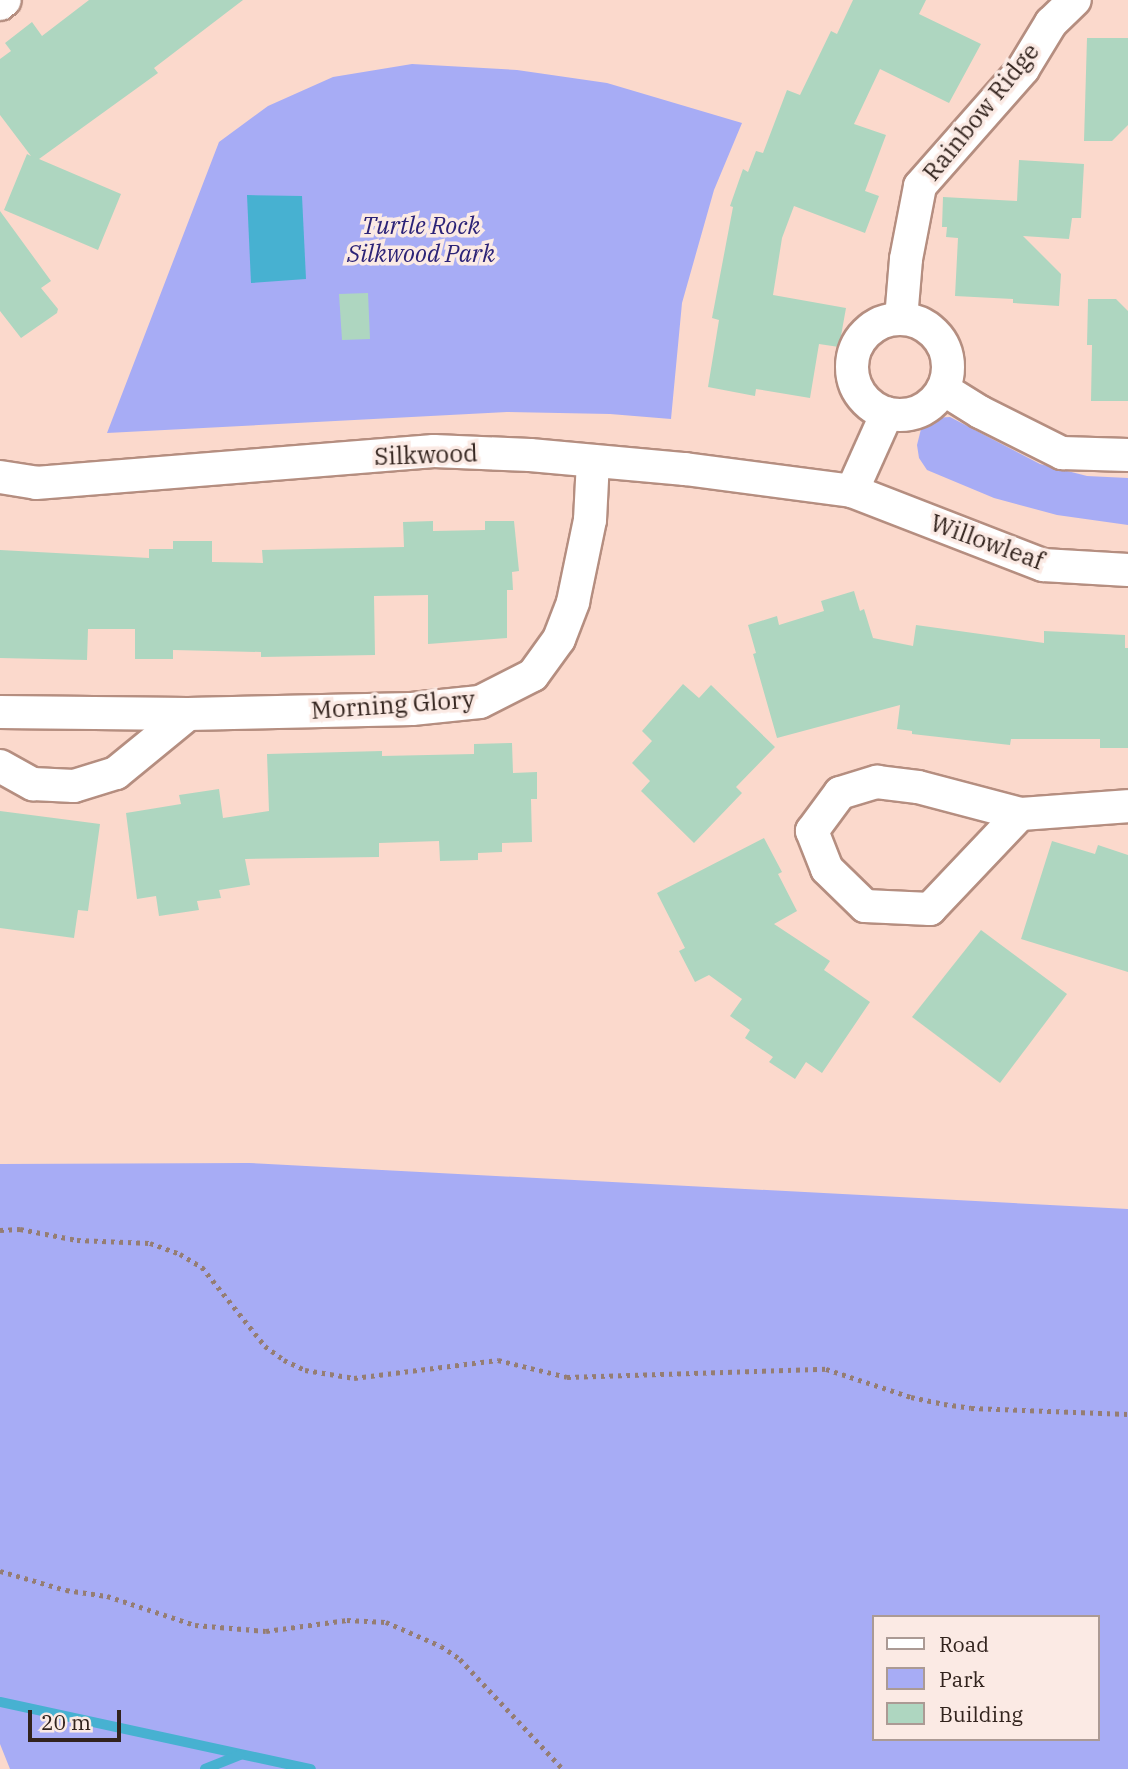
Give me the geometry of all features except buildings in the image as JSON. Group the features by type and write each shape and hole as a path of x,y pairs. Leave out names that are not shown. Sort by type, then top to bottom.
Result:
{"street":[{"path":"0,4 5,0"},
{"name":"Rainbow Ridge","path":"901,318 906,258 920,186 1023,69 1051,23 1075,0"},
{"path":"901,318 916,321 930,329 941,342 947,357 948,373 943,389 933,402 919,411 903,415 887,413 873,407 855,383 854,352 872,328 901,318"},
{"path":"943,389 980,412 1062,453 1128,454"},
{"path":"852,491 887,413"},
{"name":"Silkwood","path":"0,477 36,483 434,451 593,461 852,491"},
{"name":"Morning Glory","path":"0,712 188,714 412,709 480,702 533,675 559,639 573,602 590,520 593,461"},
{"name":"Willowleaf","path":"852,491 1043,565 1128,570"},
{"path":"0,766 33,784 74,786 116,773 188,714"},
{"path":"1020,814 929,909 865,906 827,869 812,831 840,793 877,782 918,787 1020,814 1128,806"}],"path":[{"path":"0,1230 20,1229 77,1240 150,1243 180,1255 201,1267 265,1346 284,1360 306,1370 354,1378 498,1360 567,1377 826,1369 911,1397 944,1404 971,1408 1128,1414"},
{"path":"0,1571 66,1590 107,1596 195,1625 266,1631 347,1620 386,1622 441,1646 460,1659 563,1769"}],"green space":[{"name":"Turtle Rock Silkwood Park","path":"412,64 517,70 607,83 742,123 714,190 682,303 671,419 610,414 507,412 107,433 219,142 268,106 333,77"},
{"path":"950,417 1040,464 1087,476 1128,478 1128,525 1057,515 994,498 927,470 919,458 917,445 921,429 933,418"},
{"path":"249,1163 1128,1209 1128,1769 10,1769 0,1744 0,1164"}],"shaded area":[{"path":"247,195 302,196 306,279 251,283"}],"waterway":[{"path":"0,1702 311,1769"},
{"path":"205,1769 240,1755"}]}
